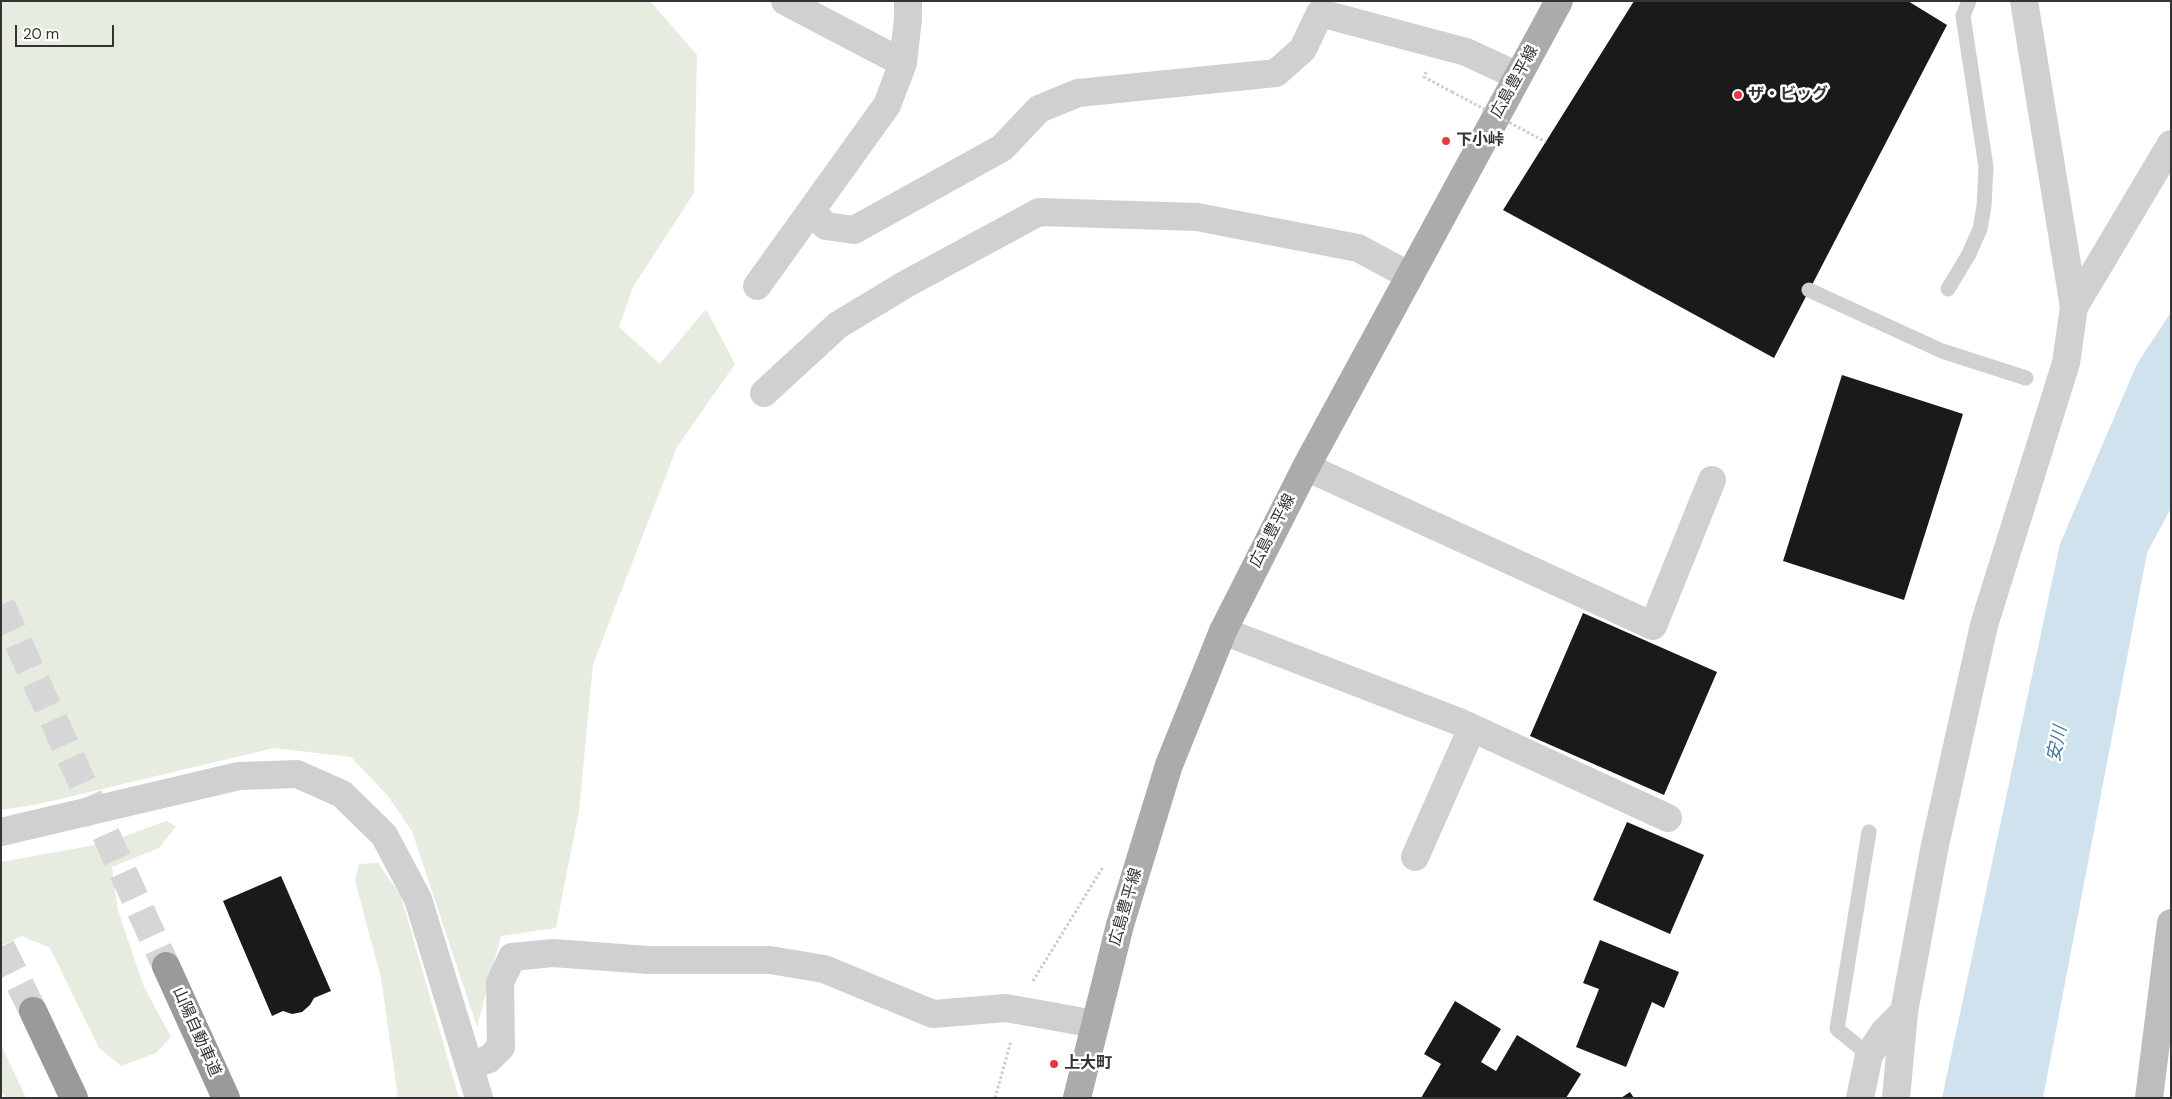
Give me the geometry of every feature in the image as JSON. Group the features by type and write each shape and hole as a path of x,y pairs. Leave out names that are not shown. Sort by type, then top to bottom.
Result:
{"highway":[{"name":"山陽自動車道","path":"166,966 226,1098"},
{"path":"33,1011 74,1098"}],"main road":[{"name":"広島豊平線","path":"1077,1098 1120,925 1169,765 1223,631 1306,467 1559,1"}],"street":[{"path":"786,1 903,63"},
{"path":"757,286 887,105 903,63 908,1"},
{"path":"1896,1098 1904,1012 1935,845 1984,625 2066,363 2074,307 2024,1"},
{"path":"811,211 826,226 854,230 1002,148 1039,109 1078,93 1276,73 1303,49 1320,13 1466,52 1518,76"},
{"path":"2074,307 2171,144"},
{"path":"764,393 838,326 906,284 1039,212 1197,217 1358,248 1410,276"},
{"path":"1306,467 1653,626 1712,480"},
{"path":"1223,631 1472,728 1668,818"},
{"path":"1415,857 1472,728"},
{"path":"1,832 239,776 297,774 342,794 384,835 418,899 479,1098"},
{"path":"2149,1098 2171,923"},
{"path":"470,1066 489,1059 500,1046 500,983 512,957 553,953 648,960 770,960 824,969 933,1014 1006,1008 1095,1024"},
{"path":"1860,1098 1869,1055 1884,1032 1904,1012"}],"lane":[{"path":"1948,289 1976,238 1984,206 1986,167 1963,16 1970,1"},
{"path":"1809,290 1942,351 2026,378"},
{"path":"1869,832 1837,1029 1869,1055"}],"path":[{"path":"1452,92 1546,142"},
{"path":"995,1098 1026,992 1104,865 1111,864"}],"shaded area":[{"path":"1,1 650,1 697,55 694,193 633,287 619,327 660,364 706,309 735,364 677,447 593,664 579,811 556,928 501,936 477,1027 412,831 387,795 351,757 274,748 39,804 1,810"},
{"path":"166,821 176,826 159,848 112,867 118,911 144,987 171,1037 156,1053 121,1066 99,1048 50,948 22,936 1,946 1,862 106,843"},
{"path":"378,863 401,896 459,1098 398,1098 381,978 355,881 359,864"},
{"path":"1,1044 26,1098 6,1098 1,1090"}],"water":[{"name":"安川","path":"2171,312 2171,508 2147,553 2043,1098 1942,1098 2060,544 2137,364"}],"building":[{"path":"1634,1 1908,1 1947,25 1774,358 1503,210"},
{"path":"1842,375 1963,414 1904,600 1783,561"},
{"path":"1583,613 1717,672 1664,795 1530,736"},
{"path":"1627,822 1704,855 1670,934 1593,900"},
{"path":"281,876 331,991 314,998 310,1005 302,1012 292,1014 283,1011 272,1016 223,901"},
{"path":"1600,940 1679,972 1664,1008 1652,1002 1626,1067 1576,1047 1599,989 1583,983"},
{"path":"1455,1001 1501,1029 1481,1062 1496,1071 1517,1035 1581,1074 1566,1098 1421,1098 1441,1064 1424,1054"},
{"path":"1630,1092 1634,1098 1621,1098"}],"tunnel":[{"path":"1,605 166,966"},
{"path":"1,947 33,1011"}],"place":[{"name":"ザ・ビッグ","path":"1738,95"},
{"name":"下小峠","path":"1446,141"},
{"name":"上大町","path":"1054,1064"}]}
